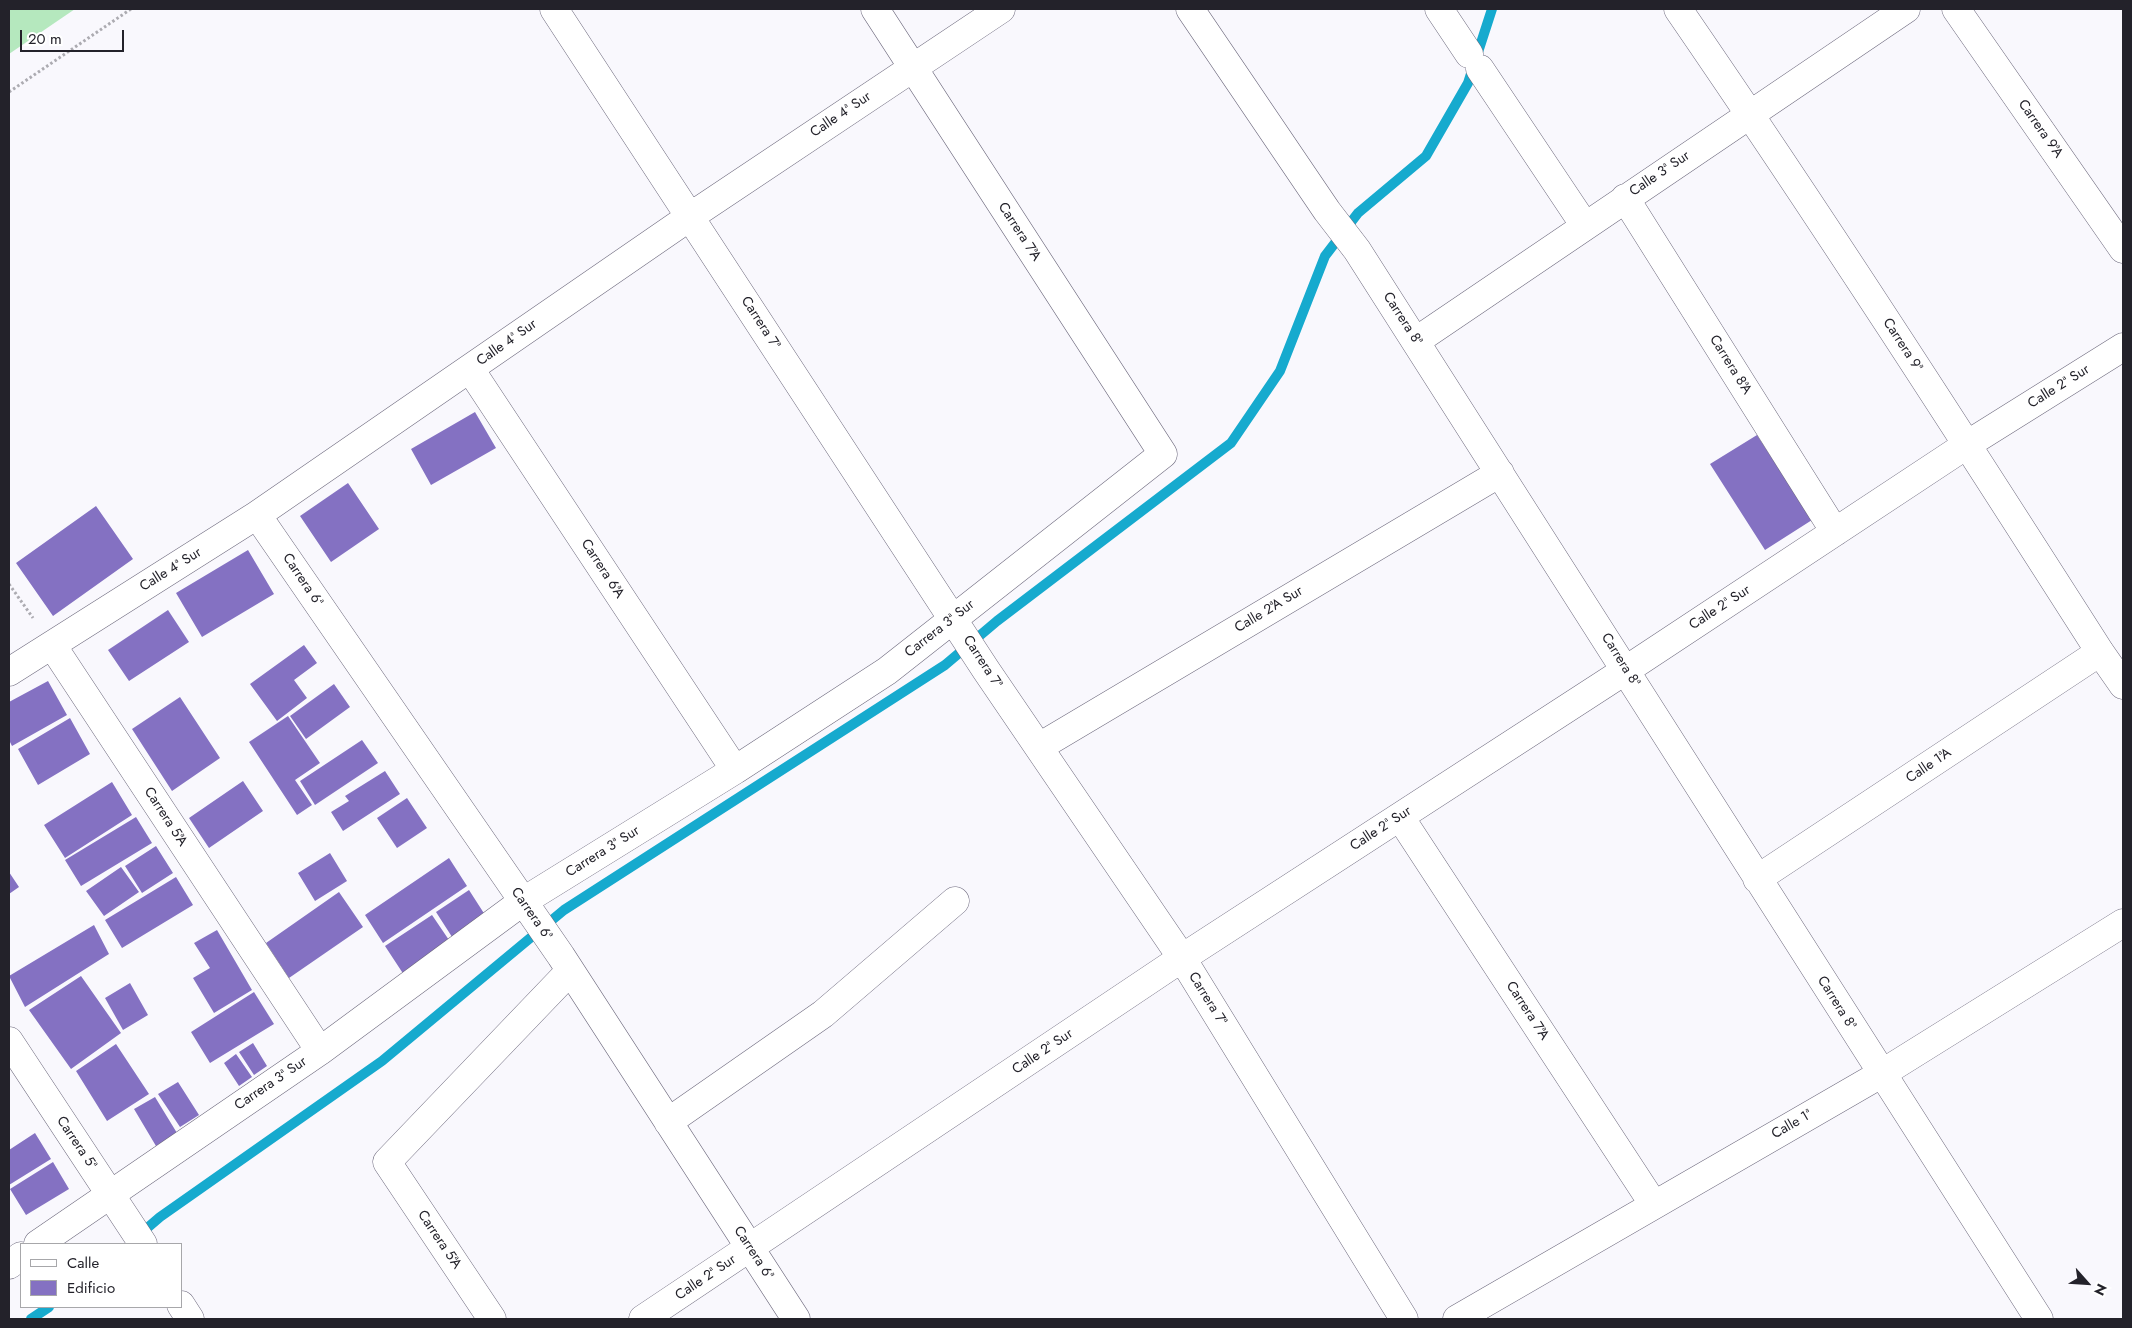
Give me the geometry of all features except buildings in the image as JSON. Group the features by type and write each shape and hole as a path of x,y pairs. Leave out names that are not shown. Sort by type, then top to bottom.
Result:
{"street":[{"name":"Carrera 7ª","path":"554,9 986,670 1182,958 1404,1319"},
{"name":"Carrera 7ªA","path":"875,9 1163,454"},
{"name":"Calle 4ª Sur","path":"9,672 258,515 691,216 1001,9"},
{"name":"Carrera 8ª","path":"1190,9 1327,211 1357,250 1416,341 1881,1074 2039,1319"},
{"path":"1439,9 1585,226"},
{"name":"Carrera 9ª","path":"1678,9 1750,113 1968,444 2123,685"},
{"name":"Calle 3ª Sur","path":"1416,341 1906,9"},
{"name":"Carrera 9ªA","path":"1956,9 2123,248"},
{"name":"Carrera 8ªA","path":"1625,198 1835,532"},
{"name":"Calle 2ª Sur","path":"644,1319 1182,958 1626,670 1968,444 2123,347"},
{"name":"Carrera 6ªA","path":"470,369 735,770"},
{"name":"Carrera 3ª Sur","path":"39,1243 527,908 957,624 1163,454"},
{"name":"Calle 2ªA Sur","path":"1039,747 1500,473"},
{"name":"Carrera 6ª","path":"258,515 566,964 796,1319"},
{"name":"Carrera 5ªA","path":"52,645 320,1051"},
{"name":"Calle 1ªA","path":"1758,879 2100,652"},
{"name":"Carrera 7ªA","path":"1400,817 1654,1205"},
{"path":"668,1122 823,1014 955,901"},
{"name":"Calle 1ª","path":"1458,1319 1881,1074 2123,923"},
{"name":"Carrera 5ªA","path":"492,1319 387,1162 566,964"},
{"name":"Carrera 5ª","path":"9,1041 142,1243"},
{"path":"9,1265 20,1257"},
{"path":"182,1307 190,1319"}],"path":[{"path":"9,92 130,9"},
{"path":"9,584 52,645"}],"green space":[{"path":"9,9 75,9 9,54"}],"waterway":[{"path":"139,1235 160,1217 382,1061 564,910 945,665 997,621 1231,443 1280,371 1325,256 1358,213 1426,156 1468,83 1492,9"},
{"path":"31,1319 48,1308"}]}
